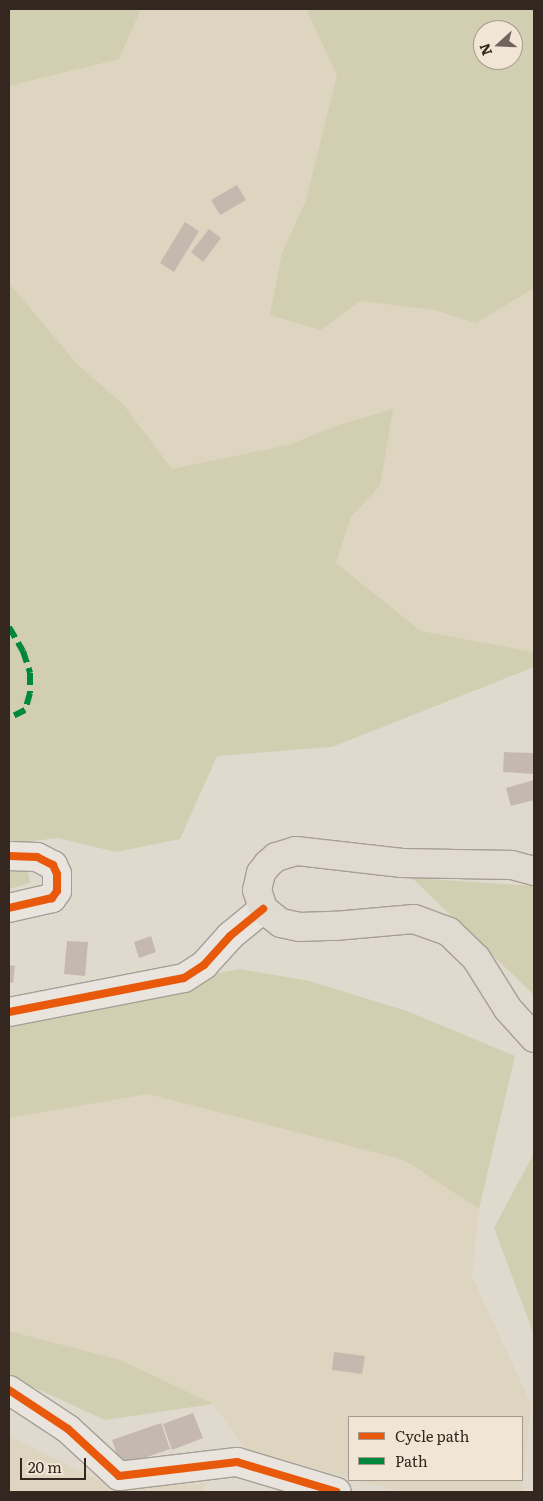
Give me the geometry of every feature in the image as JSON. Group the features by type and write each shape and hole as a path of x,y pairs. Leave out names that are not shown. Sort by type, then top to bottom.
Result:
{"main road":[{"path":"534,871 511,865 402,863 286,852 276,856 261,873 257,890 263,909 274,920 300,926 404,919 432,923 449,932 476,958 508,1009 534,1038"}],"street":[{"path":"9,856 37,857 53,865 57,874 56,891 52,898 9,908"},
{"path":"9,1012 184,978 204,965 230,936 263,909"},
{"path":"9,1390 68,1428 119,1476 237,1462 337,1492"}],"shaded area":[{"path":"9,9 141,9 119,59 9,86"},
{"path":"141,9 306,9 338,75 306,200 282,253 321,330 359,301 434,310 476,323 534,288 534,652 421,631 336,563 351,517 380,486 392,410 338,425 288,445 172,469 123,404 78,365 9,283 9,86 119,59"},
{"path":"306,9 534,9 534,288 476,323 434,310 360,301 321,330 270,315 282,253 306,200 337,75"},
{"path":"9,283 78,365 123,404 172,469 288,445 338,425 393,409 380,486 351,517 336,563 421,631 534,652 534,667 332,747 217,756 180,839 116,852 58,838 9,844"},
{"path":"27,865 30,883 9,889 9,868"},
{"path":"412,878 534,886 534,996 533,994"},
{"path":"240,969 309,981 407,1011 515,1056 479,1209 404,1160 148,1094 9,1118 9,1012"},
{"path":"148,1094 404,1160 479,1209 472,1276 531,1404 522,1492 402,1492 359,1481 523,1481 523,1416 348,1416 348,1478 246,1450 213,1404 122,1360 9,1331 9,1118"},
{"path":"534,1153 534,1335 494,1228"},
{"path":"9,1331 121,1360 213,1404 105,1420 9,1376"},
{"path":"9,1436 116,1489 207,1483 203,1492 9,1492"}],"building":[{"path":"237,185 246,200 220,215 211,200"},
{"path":"185,222 199,231 174,272 160,263"},
{"path":"209,229 221,238 203,262 191,252"},
{"path":"504,752 534,753 534,774 503,772"},
{"path":"534,780 534,800 511,806 506,788"},
{"path":"151,936 156,952 139,958 134,942"},
{"path":"67,941 88,942 85,976 64,974"},
{"path":"9,965 15,966 13,983 9,982"},
{"path":"334,1352 365,1356 362,1374 332,1370"},
{"path":"193,1413 203,1438 172,1450 163,1424"},
{"path":"161,1423 170,1449 121,1466 112,1440"}],"marked path":[{"path":"9,627 23,651 30,673 30,693 25,710 9,718"}],"cycle path":[{"path":"9,856 37,857 53,865 57,874 57,891 52,898 9,908"},
{"path":"9,1012 184,978 204,965 230,936 263,909"},
{"path":"9,1390 68,1429 119,1476 237,1462 337,1492"}]}
